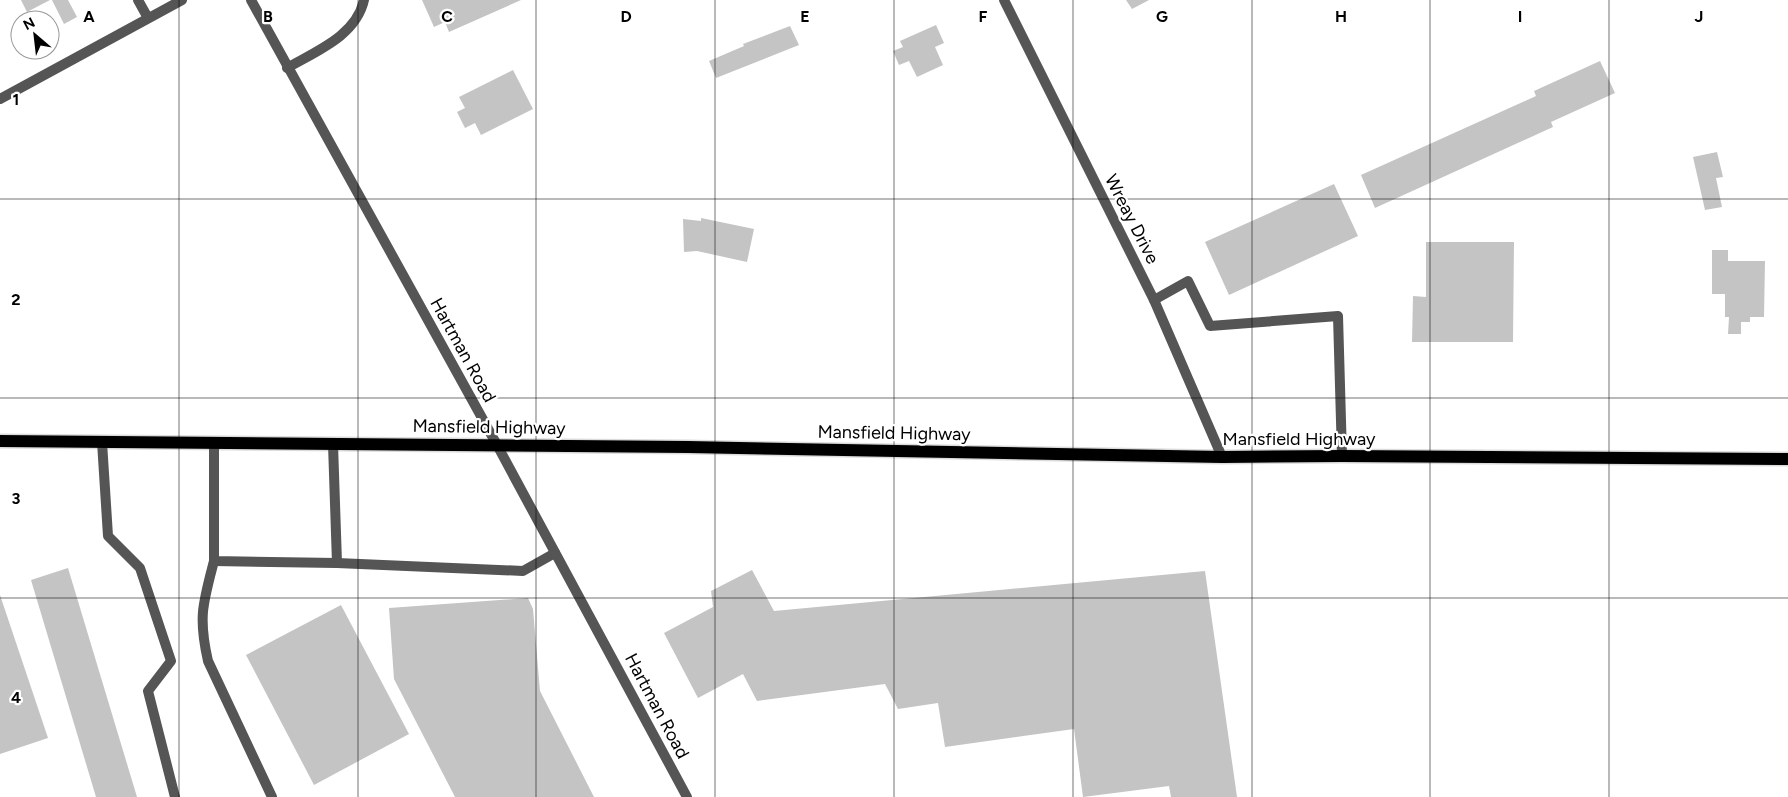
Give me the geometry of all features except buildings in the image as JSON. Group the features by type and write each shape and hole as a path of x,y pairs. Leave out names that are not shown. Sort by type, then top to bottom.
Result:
{"main road":[{"name":"Mansfield Highway","path":"0,441 497,445 1222,457 1788,459"}],"street":[{"path":"138,0 148,18"},
{"path":"0,100 182,0"},
{"name":"Hartman Road","path":"251,0 497,445 687,797"},
{"path":"287,68 321,49 346,31 357,16 364,0"},
{"name":"Wreay Drive","path":"1004,0 1154,300 1222,457"},
{"path":"1154,300 1188,281 1210,326 1338,316 1342,456"},
{"path":"102,442 108,536 140,568 171,661 148,691 175,797"},
{"path":"214,442 214,561 201,608 202,637 208,661 272,797"},
{"path":"333,444 336,562"},
{"path":"214,561 336,562 522,571 555,553"}]}
